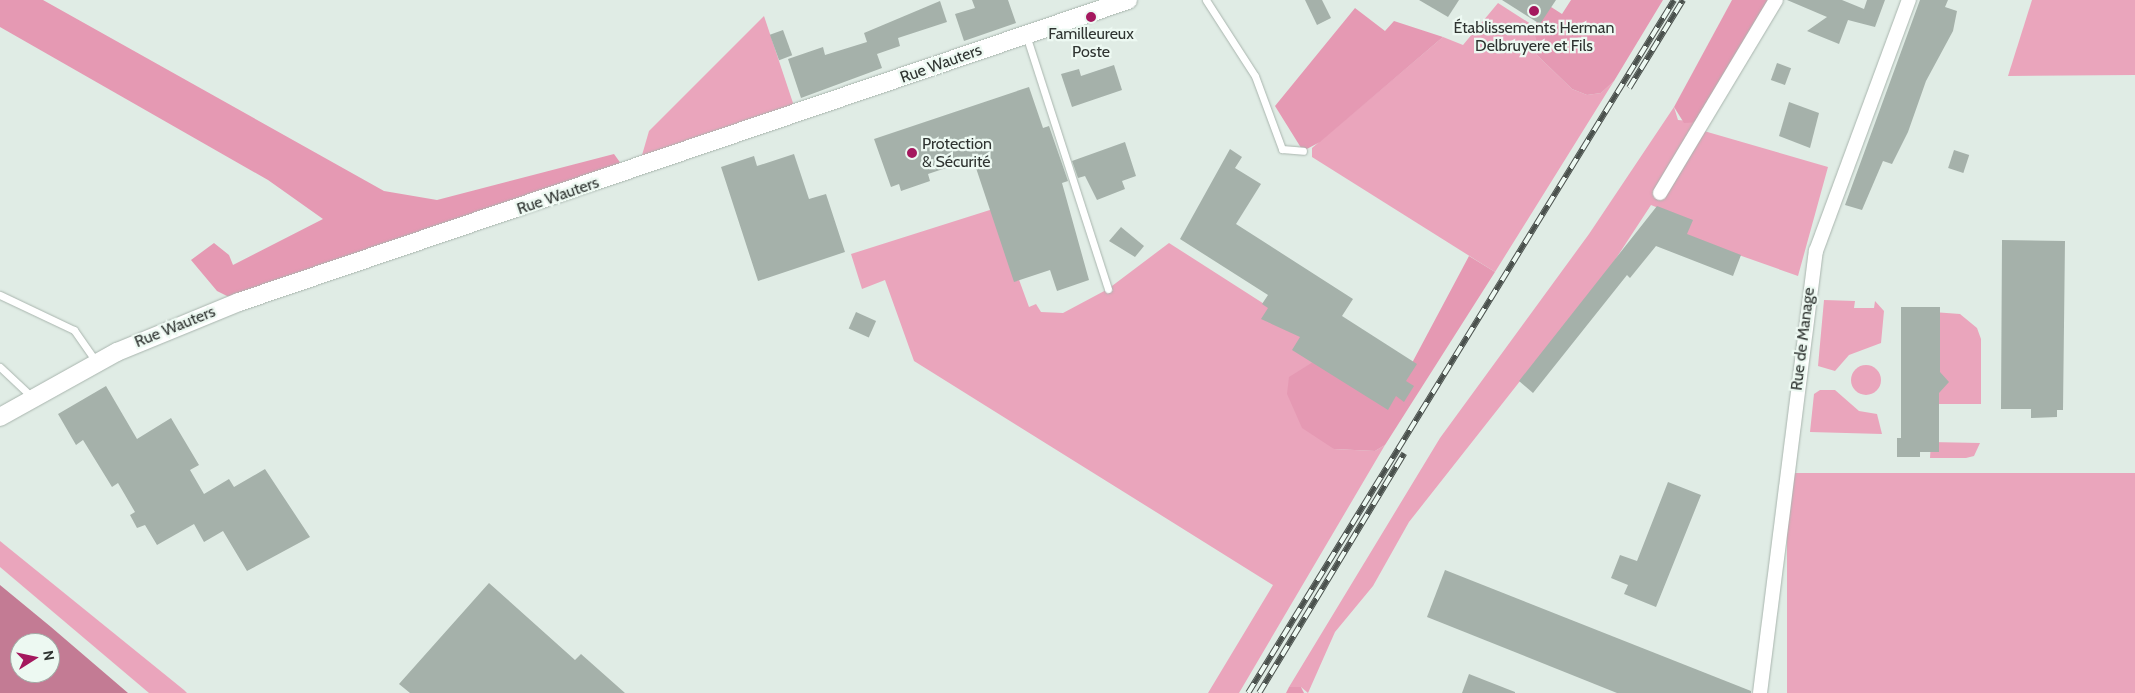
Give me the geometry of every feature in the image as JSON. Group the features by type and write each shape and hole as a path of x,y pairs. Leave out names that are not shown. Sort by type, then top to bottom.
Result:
{"street":[{"name":"Rue Wauters","path":"0,417 96,363 147,338 239,302 1128,0"},
{"path":"1660,193 1776,0"},
{"name":"Rue de Manage","path":"1760,693 1816,251 1909,0"}],"lane":[{"path":"1206,0 1255,76 1282,148 1302,151"},
{"path":"1026,35 1108,289"},
{"path":"0,295 74,330 96,363"},
{"path":"0,367 33,399"}],"shaded area":[{"path":"0,0 43,0 384,191 437,200 614,154 627,172 239,302 217,291 191,260 214,243 229,255 233,265 323,219 268,180 0,27"},
{"path":"1571,0 1663,0 1614,81 1601,93 1587,95 1572,89 1537,55 1534,26 1548,5 1562,14"},
{"path":"1732,0 1776,0 1700,122 1684,123 1674,107"},
{"path":"2032,0 2135,0 2135,75 2008,76"},
{"path":"1498,3 1534,26 1537,55 1572,89 1587,95 1601,93 1614,81 1495,272 1312,157 1312,148 1443,37 1463,45"},
{"path":"1355,8 1385,31 1394,21 1443,37 1320,142 1303,151 1275,106"},
{"path":"764,16 797,115 638,169 649,131"},
{"path":"1674,107 1678,120 1700,122 1704,131 1828,167 1798,276 1674,232 1680,217 1651,205 1613,263 1409,522 1373,586 1335,632 1308,693 1301,687 1289,687 1440,438 1589,234"},
{"path":"993,209 1029,307 1036,304 1041,312 1063,313 1108,289 1169,243 1305,330 1334,449 1375,451 1385,445 1239,693 1208,693 1273,585 914,361 885,280 862,289 851,254"},
{"path":"1469,256 1495,272 1385,445 1375,451 1334,449 1302,428 1287,394 1289,377 1313,362 1388,408"},
{"path":"1824,300 1855,301 1854,308 1874,308 1875,301 1884,311 1881,343 1849,355 1835,371 1818,366"},
{"path":"1933,312 1960,314 1977,328 1981,339 1981,404 1931,404 1940,380"},
{"path":"1866,365 1877,369 1881,380 1877,391 1866,395 1855,391 1851,380 1855,369"},
{"path":"1820,390 1835,390 1859,411 1877,414 1882,434 1810,432 1814,394"},
{"path":"1931,442 1980,443 1974,456 1966,458 1930,458"},
{"path":"1787,473 2135,473 2135,693 1787,693"},
{"path":"0,541 187,693 149,693 0,567"},
{"path":"0,585 58,633 10,633 10,683 60,683 60,635 128,693 0,693"},
{"path":"1289,687 1301,687 1304,693 1286,693"}],"building":[{"path":"972,0 1008,0 1016,23 964,41 955,14 975,8"},
{"path":"1305,0 1322,0 1331,18 1317,25"},
{"path":"1419,0 1459,0 1448,17"},
{"name":"Établissements Herman Delbruyere et Fils","path":"1502,0 1556,0 1540,24"},
{"path":"1787,0 1842,0 1864,9 1867,0 1885,0 1875,27 1848,20 1839,44 1807,31 1827,17"},
{"path":"1920,0 1948,0 1945,7 1957,11 1953,31 1926,81 1908,132 1892,164 1883,161 1862,210 1845,205"},
{"path":"940,1 947,22 898,38 900,46 877,54 882,68 801,98 788,59 823,47 825,55 867,42 864,33"},
{"path":"783,30 792,55 779,60 770,35"},
{"path":"1777,63 1791,68 1785,85 1771,80"},
{"path":"1114,65 1122,90 1072,107 1061,74 1079,69 1081,76"},
{"path":"1029,87 1043,128 1049,126 1068,181 1062,183 1089,280 1057,291 1050,270 1014,282 973,159 928,174 930,181 901,191 899,184 891,187 874,139"},
{"path":"1789,102 1819,113 1810,148 1779,136"},
{"path":"1125,142 1136,176 1122,181 1125,189 1097,200 1085,176 1078,178 1072,161"},
{"path":"1230,149 1242,157 1235,168 1261,184 1236,224 1353,299 1342,316 1417,364 1406,381 1414,386 1404,402 1396,396 1388,410 1292,350 1300,337 1261,319 1268,308 1262,304 1268,295 1180,239"},
{"path":"1954,150 1969,155 1963,173 1948,168"},
{"path":"794,154 809,199 826,194 845,252 758,281 721,167 754,156 757,166"},
{"path":"1657,206 1693,220 1687,234 1741,255 1733,276 1656,246 1630,278 1627,275 1533,393 1519,381"},
{"path":"1121,227 1144,246 1135,257 1109,241"},
{"path":"2002,240 2065,241 2063,410 2057,410 2057,417 2031,418 2031,409 2001,409"},
{"path":"1901,307 1940,307 1940,372 1949,382 1939,393 1939,452 1920,452 1920,457 1897,457 1897,438 1901,438"},
{"path":"856,312 876,321 869,337 849,328"},
{"path":"106,386 137,439 171,418 199,465 190,470 204,494 229,479 234,487 265,469 310,537 247,571 223,531 204,542 194,524 157,545 145,525 137,528 130,515 135,512 118,483 112,487 83,440 76,445 58,414"},
{"path":"1668,482 1701,495 1656,607 1624,594 1628,585 1611,578 1620,555 1637,561"},
{"path":"1445,570 1751,691 1751,693 1617,693 1427,617"},
{"path":"489,583 575,660 581,654 625,693 410,693 399,684"},
{"path":"1469,674 1515,692 1515,693 1462,693"}],"railway":[{"path":"1248,693 1674,0"},
{"path":"1629,88 1683,0"},
{"path":"1259,693 1404,454"}],"place":[{"name":"Établissements Herman Delbruyere et Fils","path":"1534,11"},
{"name":"Familleureux Poste","path":"1091,17"},
{"name":"Protection & Sécurité","path":"912,153"}]}
